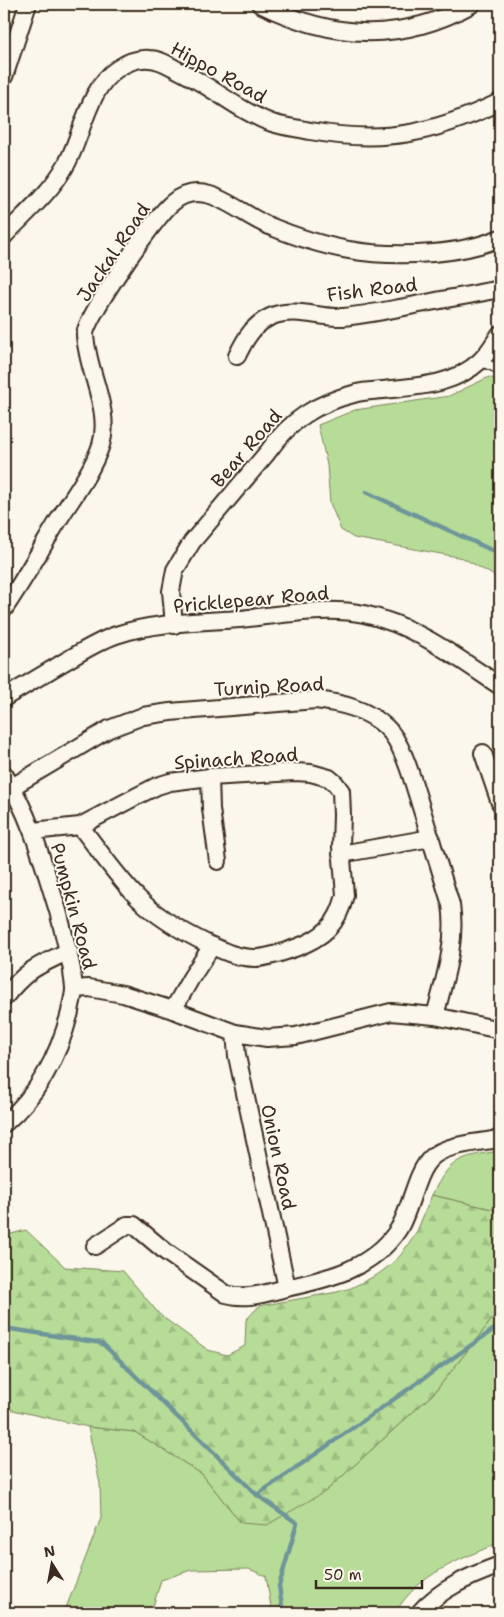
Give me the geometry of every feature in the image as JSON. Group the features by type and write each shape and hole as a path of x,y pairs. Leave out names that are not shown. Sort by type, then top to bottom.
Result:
{"street":[{"path":"4,76 28,4"},
{"path":"260,4 309,24 356,33 408,28 436,21 472,4"},
{"name":"Hippo Road","path":"4,236 58,179 73,150 98,90 107,77 115,70 136,60 158,60 170,65 193,77 253,115 273,124 337,135 372,138 417,132 446,125 500,102"},
{"name":"Jackal Road","path":"4,609 85,477 101,445 103,410 90,366 85,332 128,259 172,203 182,196 192,193 213,196 260,222 290,234 327,246 370,254 396,255 448,251 500,238"},
{"name":"Fish Road","path":"238,356 252,330 267,319 283,313 329,317 358,315 500,289"},
{"name":"Bear Road","path":"174,625 172,591 175,570 192,542 277,439 300,417 330,402 358,393 434,384 459,376 480,361 500,334"},
{"name":"Pricklepear Road","path":"4,698 95,644 117,635 140,629 174,625 318,612 364,614 419,634 500,686"},
{"name":"Turnip Road","path":"8,780 109,729 142,716 316,700 337,702 361,710 386,727 394,736 411,775 451,905 454,920 454,936 435,1016"},
{"path":"483,753 500,803"},
{"name":"Spinach Road","path":"33,831 80,826 157,786 170,782 210,777 296,772 311,773 329,778 341,791 341,854 345,896 338,917 328,930 309,943 283,952 256,958 230,954 212,946"},
{"path":"210,777 211,809 218,861"},
{"name":"Pumpkin Road","path":"4,1124 29,1099 42,1081 67,1025 74,989 69,951 33,831 8,780"},
{"path":"80,826 121,880 152,911 212,946 190,978 173,1010"},
{"path":"341,854 431,838"},
{"path":"4,998 28,971 69,951"},
{"path":"74,989 89,988 108,991 173,1010 235,1033 267,1038 282,1038 305,1034 391,1012 435,1016 500,1030"},
{"name":"Onion Road","path":"235,1033 238,1056 287,1288"},
{"path":"95,1246 127,1225 134,1225 166,1252 226,1294 236,1297 248,1297 331,1278 366,1262 398,1231 426,1165 438,1152 452,1147 500,1139"},
{"path":"419,1613 448,1588 500,1565"}],"lane":[{"path":"480,361 500,370"}],"green space":[{"path":"489,377 500,381 500,579 463,558 354,538 341,530 330,503 327,465 318,425 355,410 449,396"},
{"path":"500,1151 500,1211 432,1195 445,1173 458,1161 475,1155"},
{"path":"432,1195 500,1211 500,1309 435,1392 326,1491 267,1525 241,1523 202,1474 135,1432 88,1427 4,1408 4,1236 26,1230 65,1267 123,1271 160,1315 208,1350 227,1355 245,1346 246,1320 259,1306 351,1288 377,1275 389,1266 400,1256 417,1231"},
{"path":"500,1309 500,1542 441,1569 416,1587 395,1613 272,1613 266,1576 249,1569 191,1570 161,1580 151,1613 64,1613 101,1518 100,1484 88,1427 135,1432 202,1474 241,1523 326,1491 435,1392"}],"waterway":[{"path":"366,492 500,554"},
{"path":"257,1495 500,1325"},
{"path":"4,1328 102,1343 257,1495 297,1523 279,1586 283,1613"}]}
